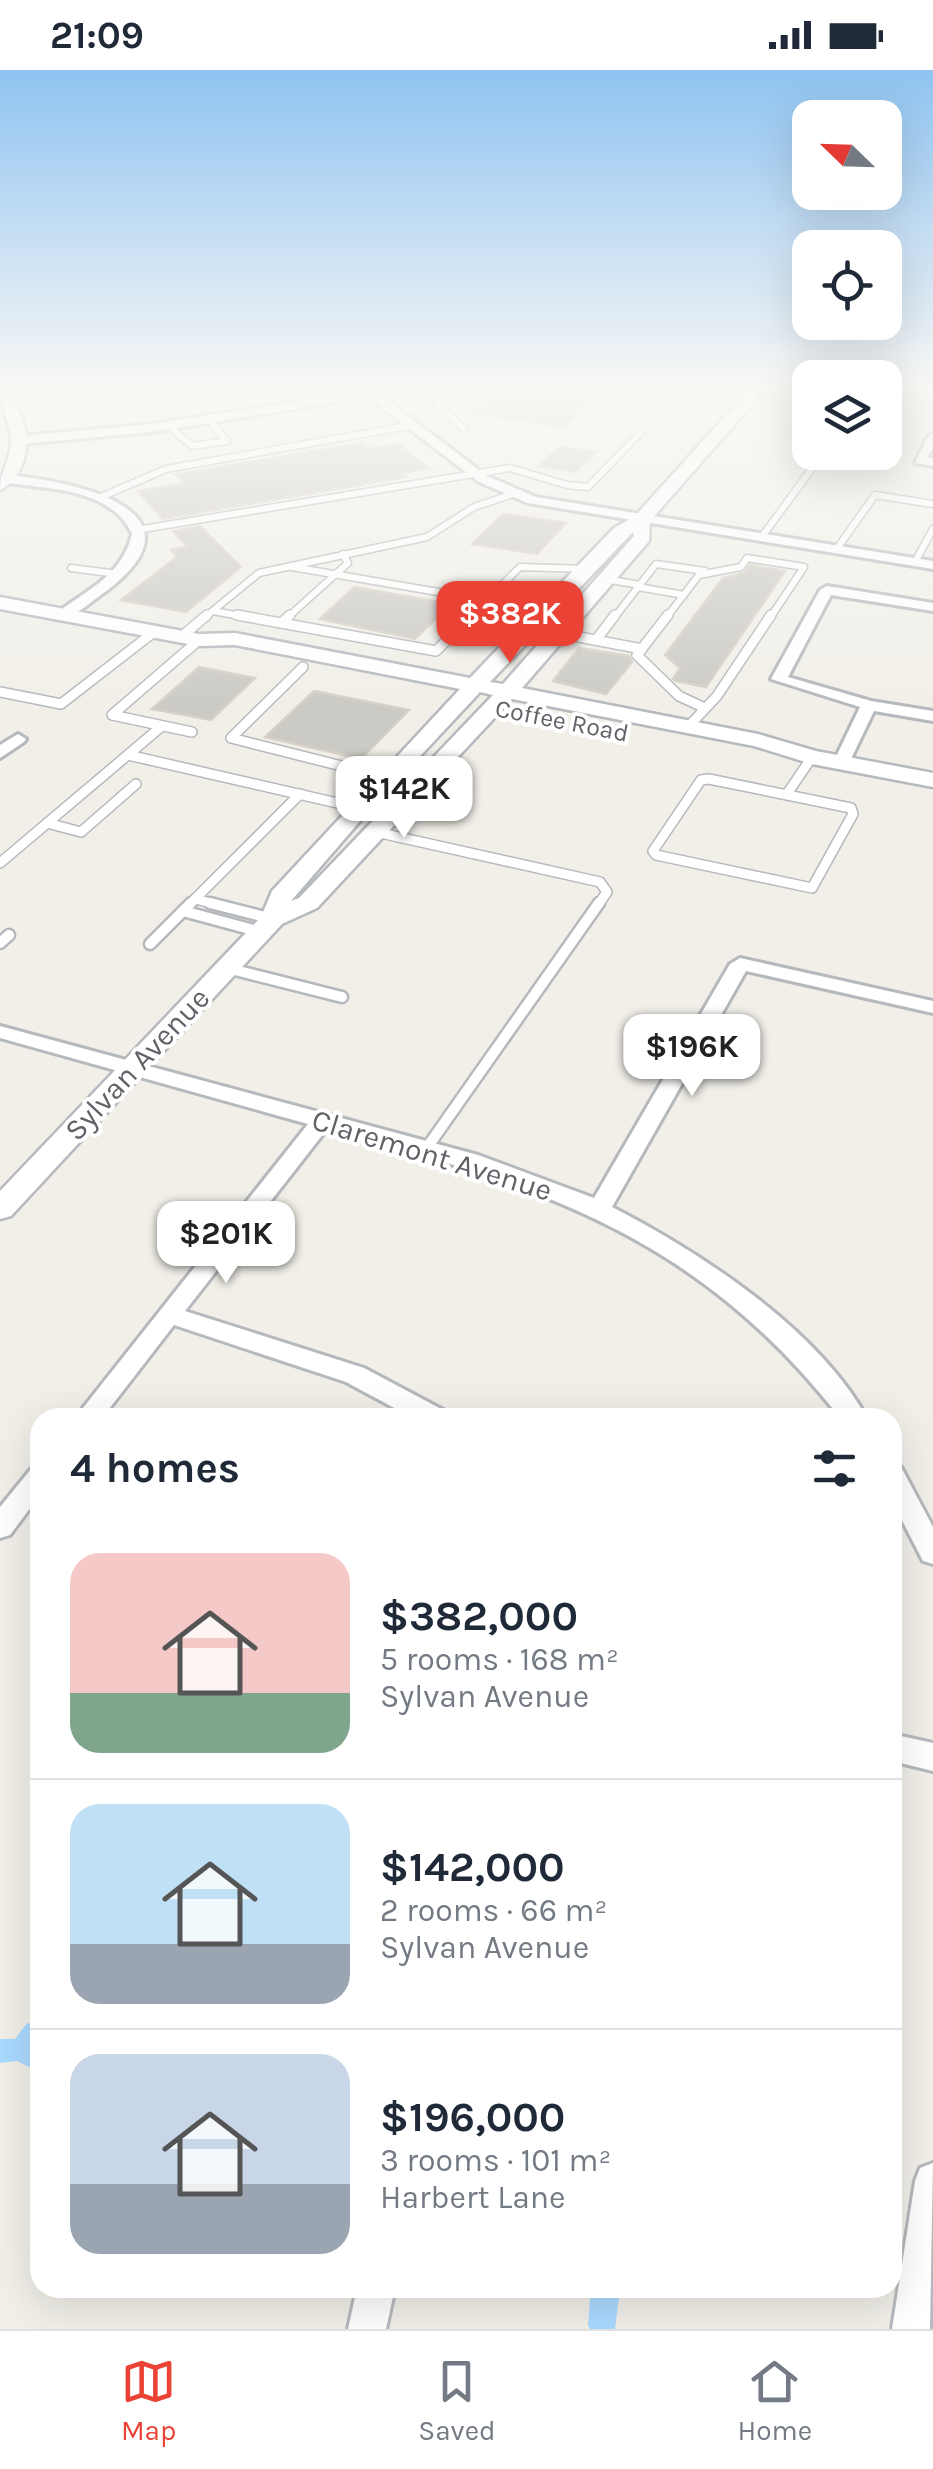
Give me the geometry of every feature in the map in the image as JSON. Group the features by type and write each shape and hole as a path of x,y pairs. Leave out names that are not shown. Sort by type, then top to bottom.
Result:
{"main road":[{"name":"Sylvan Avenue","path":"0,1209 267,925 281,896 359,808 620,532 641,520 662,496"},
{"name":"Sylvan Avenue","path":"267,925 308,903 500,699 643,537 641,520"},
{"name":"Coffee Road","path":"0,603 190,639 235,639 744,756 812,757"},
{"name":"Coffee Road","path":"190,639 218,651 470,693"},
{"name":"Coffee Road","path":"500,699 758,740 812,757 933,780"}],"street":[{"path":"522,496 641,520 933,565"},
{"path":"63,615 118,574 134,554 137,530 125,513 100,497"},
{"path":"933,608 827,590 778,680 933,716"},
{"path":"841,762 869,704"},
{"path":"0,753 18,739"},
{"path":"600,1209 740,964 933,1007"},
{"name":"Claremont Avenue","path":"0,1032 489,1166 600,1209 720,1282 778,1330 847,1408"},
{"path":"95,1408 322,1121"},
{"path":"169,1314 355,1375 417,1408"},
{"path":"0,1527 30,1489"},
{"path":"902,1493 933,1553"},
{"path":"902,1749 933,1757"},
{"path":"912,2329 932,2193"},
{"path":"367,2329 374,2298"}],"lane":[{"path":"137,530 170,528 349,496"},
{"path":"192,732 112,715 190,639 213,611 260,573 427,537 468,510 506,496"},
{"path":"761,538 791,496"},
{"path":"836,550 874,496"},
{"path":"884,496 933,504"},
{"path":"915,562 933,529"},
{"path":"281,623 348,563 343,554"},
{"path":"688,727 706,708 804,568 747,558 741,568 699,575 642,648 638,655 679,696 706,708"},
{"path":"596,640 656,564 714,572"},
{"path":"283,566 485,600"},
{"path":"70,568 118,574"},
{"path":"213,611 436,651 520,568 586,568"},
{"path":"605,579 684,594"},
{"path":"0,692 61,704 154,632"},
{"path":"558,633 642,648"},
{"path":"303,667 231,738 388,778"},
{"path":"0,863 162,726"},
{"path":"128,755 359,808"},
{"path":"787,794 812,757"},
{"path":"701,780 787,794 851,808 853,814 812,888 652,851 701,780"},
{"path":"46,824 81,832 136,784"},
{"path":"150,944 300,794"},
{"path":"376,832 600,882 607,892 426,1149"},
{"path":"195,899 267,925"},
{"path":"184,911 267,925"},
{"path":"0,933 9,935 0,943"},
{"path":"227,968 342,997"}],"water":[{"path":"30,2024 30,2068 17,2061 0,2063 0,2039 15,2039"},
{"path":"590,2298 619,2298 615,2329 590,2329"}],"building":[{"path":"143,496 294,496 163,519"},
{"path":"503,514 566,523 537,554 472,544"},
{"path":"200,526 241,567 186,612 121,600 177,557 171,550 187,547 173,531"},
{"path":"750,565 785,571 706,687 676,681 673,679 680,668 665,655 723,578 744,573"},
{"path":"354,587 451,604 415,639 320,619"},
{"path":"579,648 629,656 632,662 606,694 553,681"},
{"path":"199,667 255,678 211,720 152,709"},
{"path":"314,691 409,710 361,759 265,737"}]}
